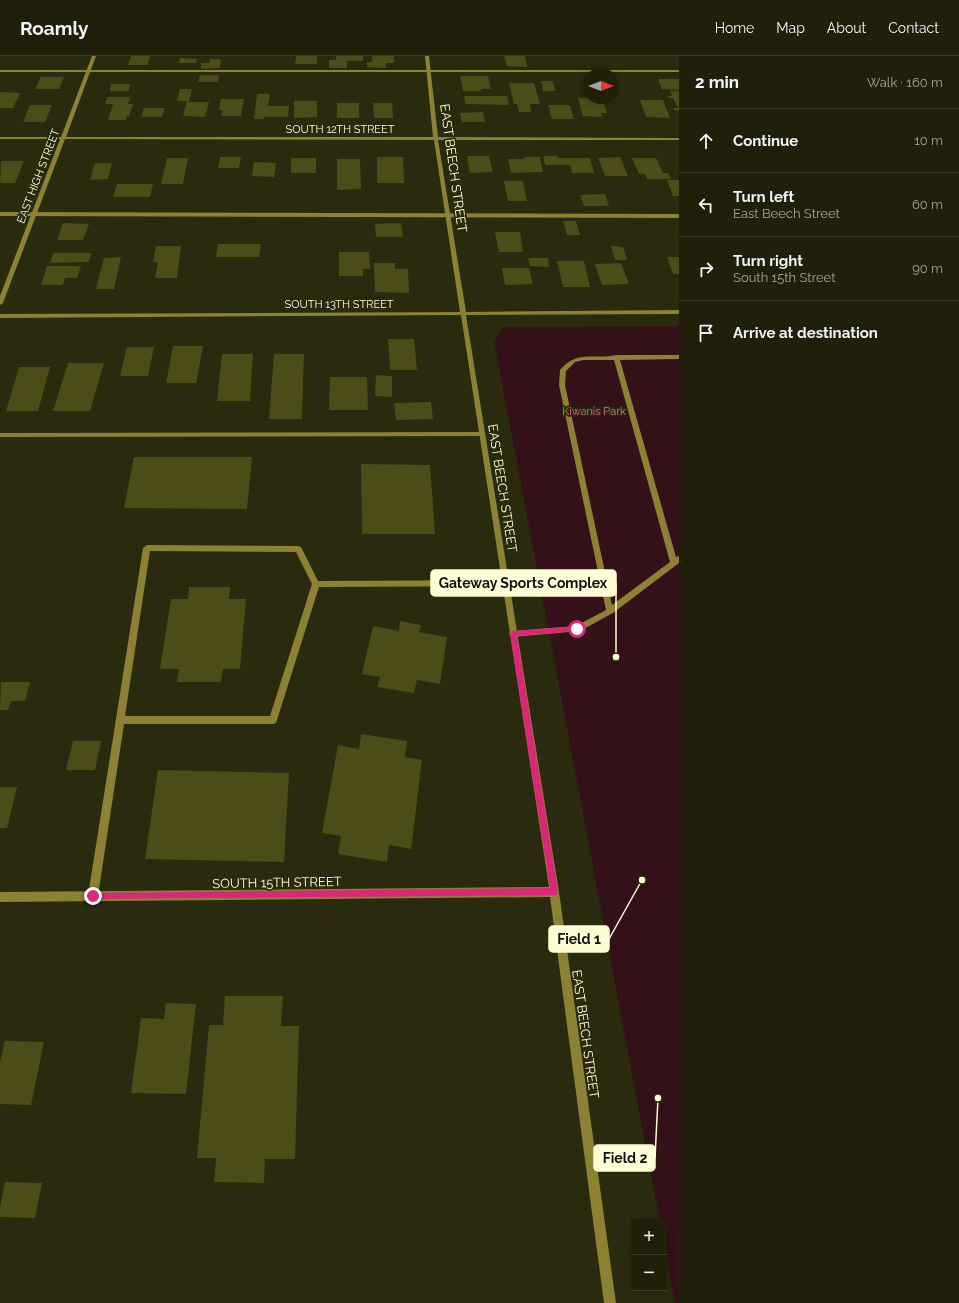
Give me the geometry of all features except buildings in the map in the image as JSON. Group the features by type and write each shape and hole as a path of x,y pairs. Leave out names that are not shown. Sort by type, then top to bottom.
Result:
{"street":[{"name":"EAST HIGH STREET","path":"0,303 94,56"},
{"name":"EAST BEECH STREET","path":"427,56 436,138 554,892 610,1303"},
{"path":"0,71 679,71"},
{"name":"SOUTH 12TH STREET","path":"0,138 679,139"},
{"path":"0,214 679,216"},
{"name":"SOUTH 13TH STREET","path":"0,316 679,312"},
{"path":"513,634 577,629 610,610 676,561 616,357"},
{"path":"610,610 562,385 563,370 573,361 583,358 679,357"},
{"path":"0,435 482,434"},
{"path":"93,896 120,720 147,548 298,549 316,584 273,720 120,720"},
{"path":"316,584 506,583"},
{"name":"SOUTH 15TH STREET","path":"0,897 554,892"}],"green space":[{"name":"Kiwanis Park","path":"679,326 679,1303 675,1303 667,1259 667,1219 659,1219 494,340 503,327"}],"place":[{"name":"Gateway Sports Complex","path":"616,657"},
{"name":"Field 1","path":"642,880"},
{"name":"Field 2","path":"658,1098"}],"route":[{"path":"93,896 554,892 513,634 577,629"}]}
